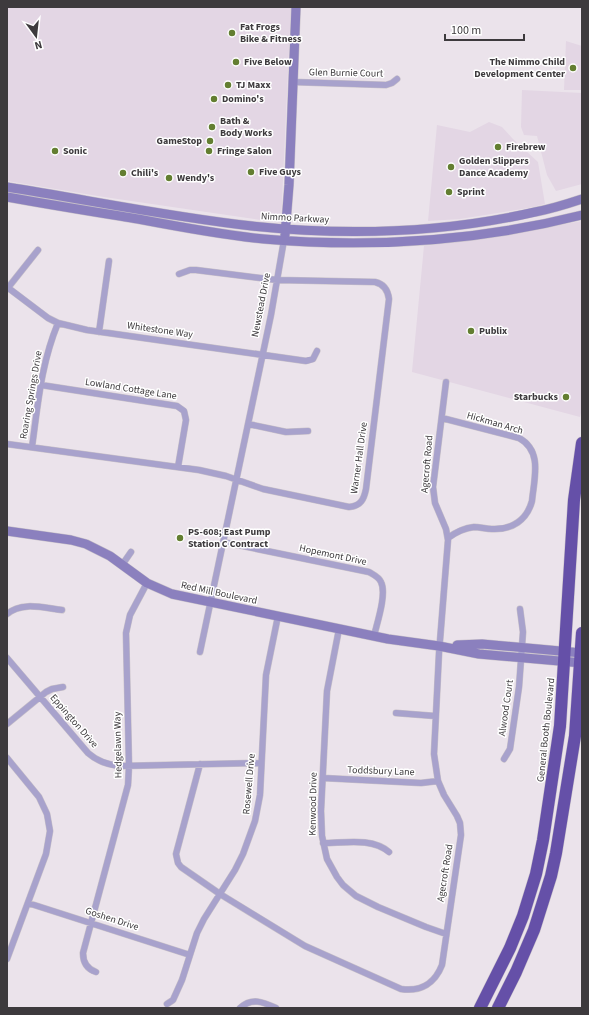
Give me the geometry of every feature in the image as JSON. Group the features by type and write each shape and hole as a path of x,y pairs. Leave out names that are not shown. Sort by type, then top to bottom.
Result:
{"highway":[{"name":"General Booth Boulevard","path":"480,1008 510,948 523,916 536,874 548,808 560,726 574,500 582,443"},
{"path":"498,1008 529,942 551,876 558,845 575,736 582,633"}],"main road":[{"name":"Newstead Drive","path":"284,240 286,229 296,7"},
{"name":"Nimmo Parkway","path":"7,187 253,226 286,229 369,231 440,227 511,217 537,212 582,199"},
{"path":"7,197 192,229 284,240 362,242 444,238 526,227 582,215"},
{"name":"Red Mill Boulevard","path":"7,531 71,540 98,550 147,583 172,594 374,636 479,654 522,653 581,658"}],"street":[{"name":"Glen Burnie Court","path":"293,82 386,85 397,80"},
{"name":"Newstead Drive","path":"200,652 271,315 284,240"},
{"path":"7,288 38,250"},
{"path":"99,332 109,261"},
{"name":"Warner Hall Drive","path":"7,444 178,467 226,476 263,489 349,507 358,505 364,498 366,489 384,346 389,299 383,286 375,282 277,280 196,270 190,270 179,274"},
{"name":"Whitestone Way","path":"7,288 48,318 58,323 99,332 306,361 313,359 317,351"},
{"name":"Roaring Springs Drive","path":"32,447 47,353 58,323"},
{"name":"Agecroft Road","path":"200,764 176,854 178,863 184,869 220,894 305,946 401,989 414,990 431,982 442,965 460,847 461,831 457,816 444,796 438,781 434,754 439,646 448,538 446,529 436,509 433,487 446,382"},
{"name":"Lowland Cottage Lane","path":"41,385 177,406 184,411 186,420 178,467"},
{"name":"Hickman Arch","path":"442,418 519,438 529,445 535,461 532,501 523,518 514,525 508,527 492,529 472,528 457,532 448,538"},
{"path":"248,424 286,432 308,431"},
{"name":"Hopemont Drive","path":"223,542 369,572 374,575 381,582 383,593 374,636"},
{"path":"122,565 131,552"},
{"name":"Hedgelawn Way","path":"96,972 92,971 86,965 83,956 128,785 130,766 126,633 130,615 147,583"},
{"path":"7,614 15,608 25,606 62,610"},
{"name":"Alwood Court","path":"504,759 510,749 519,687 523,632 520,609"},
{"name":"Rosewell Drive","path":"167,1004 173,1000 182,980 204,919 243,854 255,821 260,795 266,675 278,616"},
{"name":"Kenwood Drive","path":"339,629 327,691 321,811 323,843 327,859 343,885 352,893 378,907 446,934"},
{"name":"Eppington Drive","path":"7,658 88,753 94,758 108,765 130,766 261,763"},
{"path":"7,724 52,689 63,687"},
{"path":"396,713 435,716"},
{"path":"7,959 46,854 49,842 49,822 39,797 8,760"},
{"name":"Toddsbury Lane","path":"323,778 421,782 438,781"},
{"path":"323,843 373,843 390,852"},
{"name":"Goshen Drive","path":"28,903 190,955"},
{"path":"240,1008 248,1002 258,1001 276,1008"}],"shaded area":[{"path":"7,7 291,7 281,223 7,181"},
{"name":"The Nimmo Child Development Center","path":"566,41 582,46 582,90 564,90"},
{"path":"522,90 582,93 582,184 556,191 547,175 537,136 524,135 521,127"},
{"path":"489,122 502,127 538,162 545,204 460,219 428,221 437,125 470,132"},
{"path":"582,221 582,409 580,417 412,372 424,246 479,239"}],"place":[{"name":"Fat Frogs Bike & Fitness","path":"232,33"},
{"name":"Five Below","path":"236,62"},
{"name":"The Nimmo Child Development Center","path":"573,68"},
{"name":"TJ Maxx","path":"228,85"},
{"name":"Domino's","path":"214,99"},
{"name":"Bath & Body Works","path":"212,127"},
{"name":"GameStop","path":"210,141"},
{"name":"Firebrew","path":"498,147"},
{"name":"Sonic","path":"55,151"},
{"name":"Fringe Salon","path":"209,151"},
{"name":"Golden Slippers Dance Academy","path":"451,167"},
{"name":"Five Guys","path":"251,172"},
{"name":"Chili's","path":"123,173"},
{"name":"Wendy's","path":"169,178"},
{"name":"Sprint","path":"449,192"},
{"name":"Publix","path":"471,331"},
{"name":"Starbucks","path":"566,397"},
{"name":"PS-608; East Pump Station C Contract","path":"180,538"}]}
